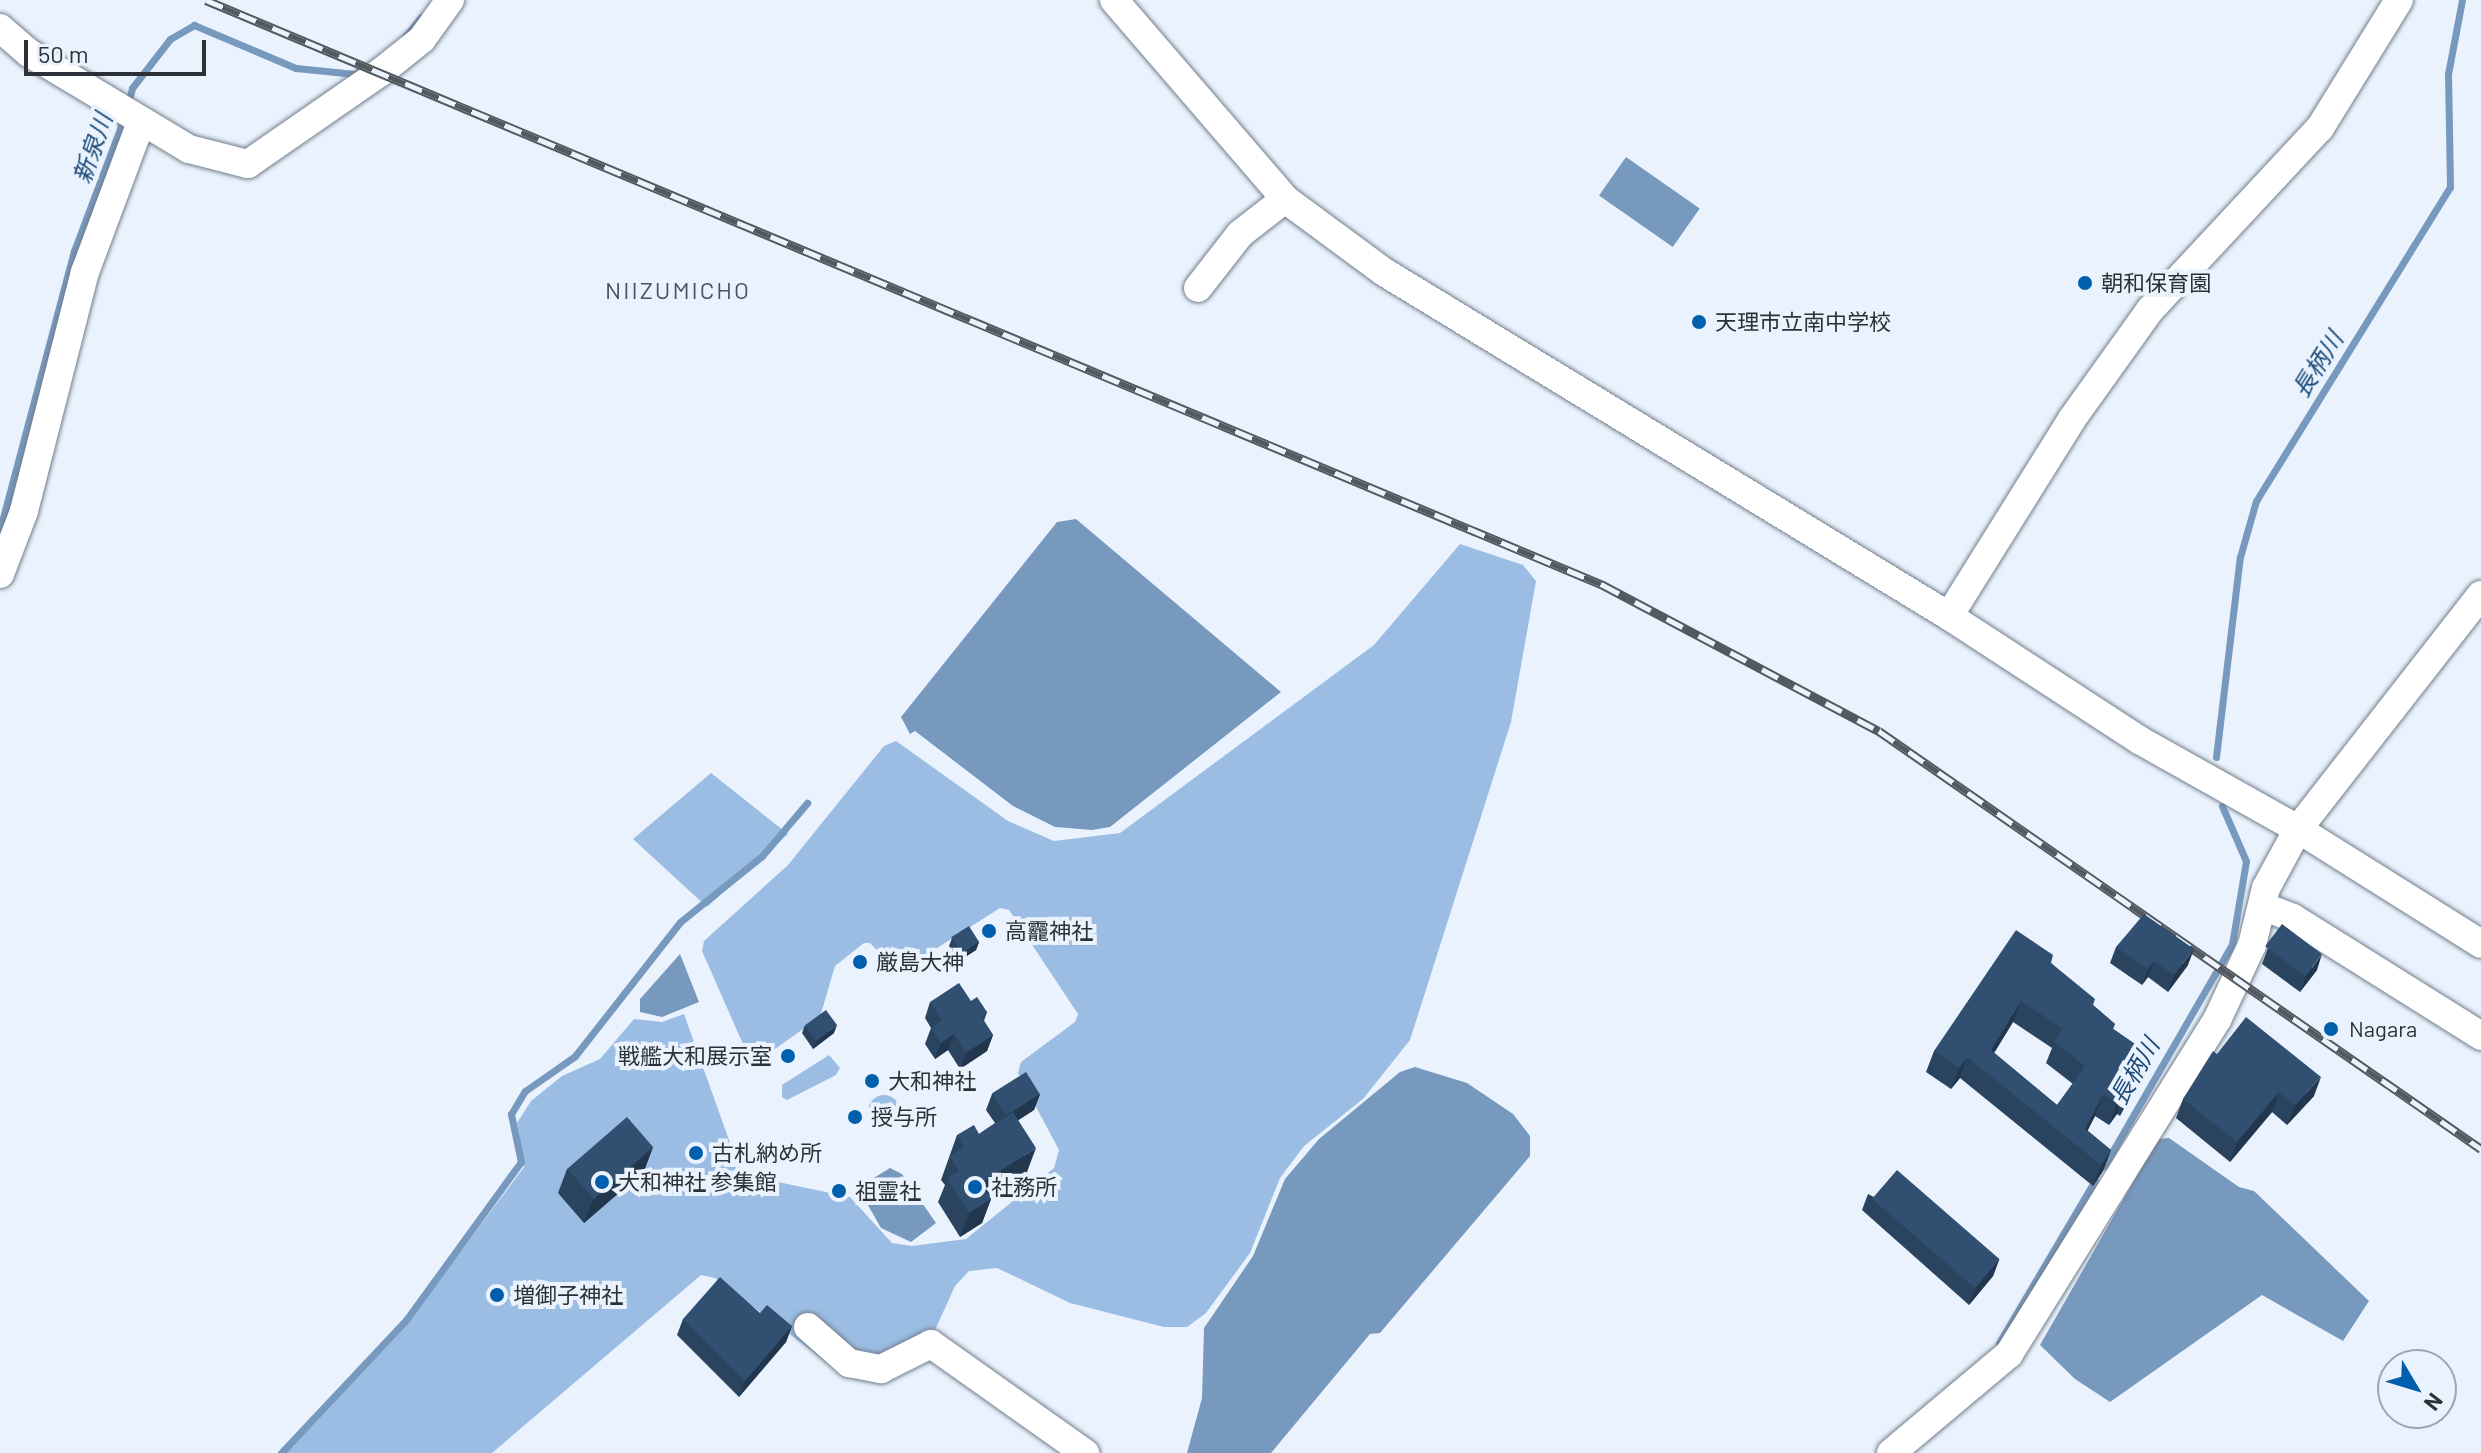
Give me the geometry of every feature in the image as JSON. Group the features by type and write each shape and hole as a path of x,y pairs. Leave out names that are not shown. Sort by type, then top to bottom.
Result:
{"street":[{"path":"0,28 29,53 189,149 248,164 412,47 450,0"},
{"path":"1114,0 1285,199 1384,272 1949,616 2141,741 2298,829 2481,944"},
{"path":"1949,616 2072,419 2150,310 2320,128 2399,0"},
{"path":"0,574 24,511 85,272 141,122"},
{"path":"1198,288 1240,234 1285,199"},
{"path":"1891,1453 2009,1354 2217,1020 2252,945 2266,888 2298,829 2481,595"},
{"path":"2262,906 2293,918 2481,1036"},
{"path":"808,1327 849,1363 881,1369 931,1344 1085,1453"}],"shaded area":[{"path":"1626,157 1700,209 1673,247 1599,196"},
{"path":"1076,519 1281,692 1110,827 1092,830 1055,827 1013,806 915,731 910,734 901,717 1057,522"},
{"path":"1460,544 1523,565 1536,581 1511,722 1410,1040 1363,1099 1304,1146 1280,1178 1250,1253 1206,1313 1187,1327 1164,1327 1070,1303 997,1268 969,1271 955,1286 921,1361 889,1381 858,1376 824,1360 715,1278 701,1275 492,1453 285,1453 408,1322 524,1167 517,1123 531,1101 562,1076 600,1059 634,1019 662,1022 684,1014 744,1182 768,1180 850,1197 892,1243 912,1246 966,1239 1054,1168 1059,1150 1018,1073 1021,1062 1075,1022 1078,1014 1009,910 1000,908 898,973 870,943 864,943 835,966 820,1017 761,1059 746,1051 702,951 704,941 788,865 884,746 896,741 1008,821 1054,841 1120,833 1374,645"},
{"path":"711,773 788,834 707,907 633,839"},
{"path":"680,954 699,1002 662,1017 640,1012 640,999"},
{"path":"829,1055 840,1068 836,1075 787,1100 782,1097 782,1085"},
{"path":"1415,1067 1467,1083 1513,1114 1530,1136 1530,1156 1380,1333 1370,1334 1271,1453 1187,1453 1202,1398 1204,1328 1253,1256 1285,1179 1319,1139 1400,1072"},
{"path":"884,1095 895,1100 900,1111 895,1122 884,1127 873,1122 868,1111 873,1100"},
{"path":"2169,1138 2239,1187 2254,1191 2369,1301 2343,1341 2262,1295 2110,1402 2075,1379 2040,1345 2158,1139"},
{"path":"890,1168 902,1174 936,1223 911,1242 881,1228 865,1200 872,1179"}],"building":[{"path":"2144,914 2194,949 2174,975 2154,961 2148,969 2116,947"},
{"path":"2282,924 2322,954 2305,976 2265,946"},
{"path":"969,926 979,942 961,953 951,937"},
{"path":"2016,930 2053,955 2051,963 2095,999 2093,1005 2115,1024 2112,1028 2148,1053 2128,1095 2125,1092 2117,1103 2103,1094 2085,1129 2111,1150 2101,1165 1967,1057 1959,1068 1934,1051","holes":["2021,1001 2063,1029 2054,1042 2085,1066 2057,1105 1991,1050"]},
{"path":"959,983 971,1001 977,997 987,1012 981,1016 993,1035 966,1053 954,1034 941,1043 931,1028 942,1020 930,1002"},
{"path":"826,1010 837,1025 816,1041 805,1025"},
{"path":"2246,1017 2321,1077 2295,1105 2279,1092 2237,1142 2183,1099 2213,1051 2217,1054"},
{"path":"1026,1072 1040,1094 1006,1115 992,1093"},
{"path":"1013,1112 1036,1148 981,1183 991,1199 969,1213 947,1178 959,1171 950,1156 964,1147 957,1135 974,1125 979,1134"},
{"path":"627,1117 653,1147 594,1199 567,1169"},
{"path":"1897,1170 2000,1259 1975,1288 1872,1199"},
{"path":"720,1277 760,1313 767,1305 792,1326 745,1381 683,1319"}],"waterway":[{"name":"長柄川","path":"2216,757 2240,557 2256,501 2450,187 2448,74 2462,0"},
{"name":"新泉川","path":"404,38 421,17"},
{"name":"新泉川","path":"127,106 132,88 170,39 194,25 296,68 355,74 362,69"},
{"name":"新泉川","path":"0,529 74,251 124,118"},
{"path":"281,1453 406,1320 521,1162 511,1114 525,1091 575,1056 680,922 762,856 807,803"},
{"name":"長柄川","path":"2104,1166 2232,944 2246,861 2222,806"},
{"name":"長柄川","path":"1999,1343 2095,1180"}],"railway":[{"path":"206,0 1603,585 1879,731 2481,1149"}],"place":[{"name":"朝和保育園","path":"2085,283"},
{"name":"天理市立南中学校","path":"1699,322"},
{"name":"高龗神社","path":"989,931"},
{"name":"厳島大神","path":"860,962"},
{"name":"Nagara","path":"2331,1029"},
{"name":"戦艦大和展示室","path":"788,1056"},
{"name":"大和神社","path":"872,1081"},
{"name":"授与所","path":"855,1117"},
{"name":"古札納め所","path":"696,1153"},
{"name":"大和神社 参集館","path":"602,1182"},
{"name":"社務所","path":"975,1187"},
{"name":"祖霊社","path":"839,1191"},
{"name":"増御子神社","path":"497,1295"}],"district":[{"name":"NIIZUMICHO","path":"678,290"}]}
